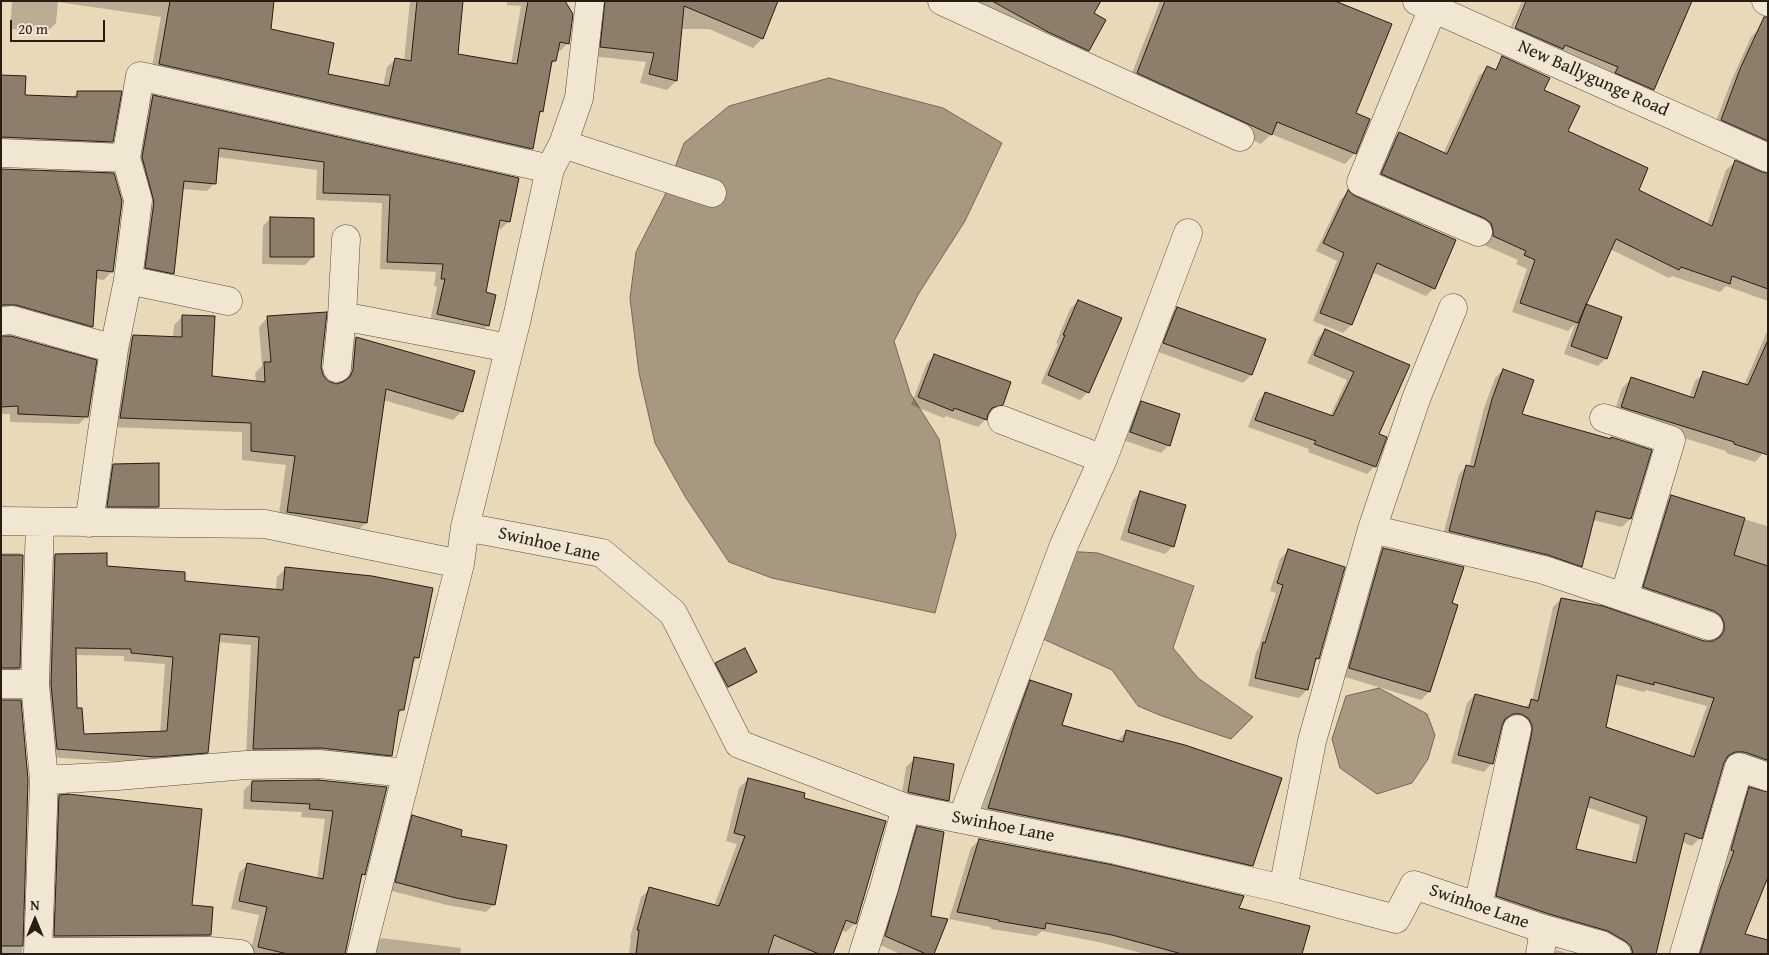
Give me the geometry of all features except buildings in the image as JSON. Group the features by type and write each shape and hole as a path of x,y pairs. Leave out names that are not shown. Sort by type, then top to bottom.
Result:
{"street":[{"path":"362,954 460,564 465,527 509,348 550,168 563,144 579,98 590,1"},
{"path":"945,2 1240,137"},
{"path":"1425,4 1361,182 1478,232"},
{"name":"New Ballygunge Road","path":"1425,4 1768,158"},
{"path":"89,523 114,350 128,280 138,200 126,158 140,76 550,168"},
{"path":"563,144 712,193"},
{"path":"1,153 126,158"},
{"path":"962,819 1064,545 1103,459 1188,233"},
{"path":"337,368 346,239"},
{"path":"128,280 228,301"},
{"path":"1282,889 1312,741 1372,529 1416,399 1453,308"},
{"path":"342,316 509,348"},
{"path":"1,321 12,320 114,350"},
{"path":"1604,418 1671,440 1624,597"},
{"path":"1002,420 1103,459"},
{"path":"1,521 265,524 460,564"},
{"path":"40,522 35,684 44,780 38,952 210,952 240,954"},
{"name":"Swinhoe Lane","path":"465,527 602,553 673,613 739,744 906,808 1116,850 1282,889 1396,919 1414,885 1478,906 1542,941 1601,945 1617,954"},
{"path":"1372,529 1544,570 1709,626"},
{"path":"1,684 35,684"},
{"path":"1478,906 1517,729"},
{"path":"44,780 246,765 319,764 407,773"},
{"path":"1684,954 1739,767 1768,777"},
{"path":"863,954 906,808"}],"shaded area":[{"path":"829,78 943,108 1002,143 965,221 919,293 894,341 910,393 939,439 956,535 935,613 772,578 729,562 686,498 655,443 639,373 630,298 636,252 665,195 684,143 729,106"},
{"path":"1064,551 1098,553 1194,586 1173,648 1198,678 1253,717 1231,739 1162,716 1138,706 1112,670 1032,634"},
{"path":"1379,688 1427,714 1435,735 1428,759 1412,783 1377,794 1340,768 1332,739 1346,696"}]}
